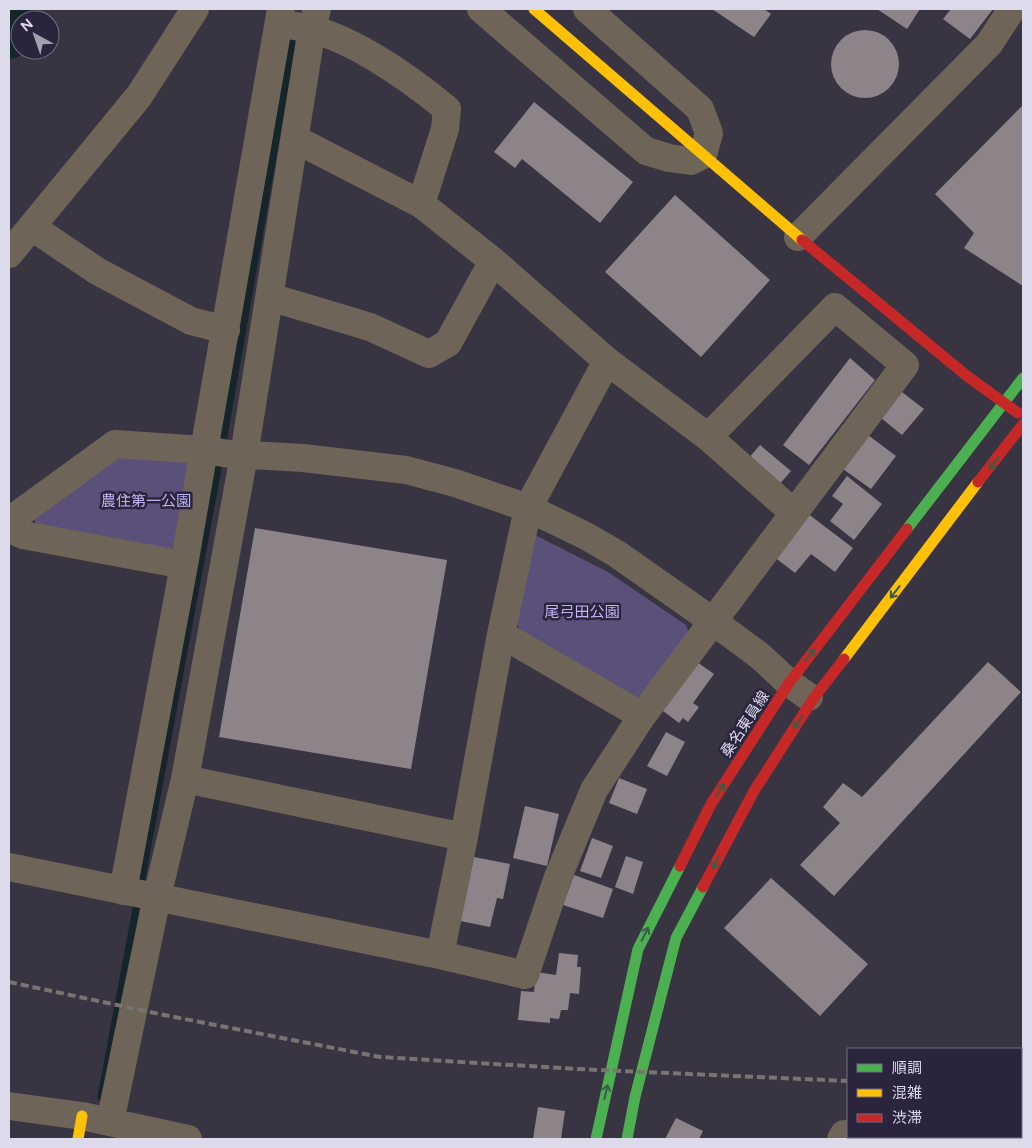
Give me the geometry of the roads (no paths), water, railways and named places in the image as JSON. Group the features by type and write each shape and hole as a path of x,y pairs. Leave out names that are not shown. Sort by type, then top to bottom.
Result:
{"main road":[{"path":"534,9 798,237 967,376 1023,418"},
{"name":"桑名東員線","path":"596,1139 638,949 711,804 789,683 1023,378"},
{"path":"626,1139 676,938 754,791 813,699 1023,424"}],"street":[{"path":"9,254 139,96 195,9"},
{"path":"481,9 646,151 669,158 691,161 703,155 709,133 700,109 587,9"},
{"path":"798,237 989,44 1012,9"},
{"path":"110,1122 184,565 222,452 270,297 316,15"},
{"path":"139,894 185,779 222,452 226,330 279,17 316,15 354,44 424,90 446,109 445,129 420,204"},
{"path":"295,139 420,204 493,262 608,360 708,437 794,513"},
{"path":"32,227 97,271 191,321 226,330"},
{"path":"270,297 370,327 429,354 448,343 493,262"},
{"path":"9,867 440,955 525,975 558,877 594,790 642,716 905,365 835,307 708,437"},
{"path":"440,955 464,837 501,634 528,508 608,360"},
{"path":"9,521 115,444 303,458 406,470 455,483 528,508 586,536 617,554 714,622 760,656 789,683 813,699"},
{"path":"9,529 22,535 184,565"},
{"path":"501,634 642,716"},
{"path":"185,779 464,837"},
{"path":"9,1106 80,1128 110,1122 188,1139"},
{"path":"892,1138 906,1139"}],"waterway":[{"path":"222,448 293,42"},
{"path":"140,888 220,458"},
{"path":"101,1097 138,898"}],"railway":[{"path":"9,982 164,1015 380,1057 577,1069 847,1081"}],"park label":[{"name":"農住第一公園","path":"146,501"},
{"name":"尾弓田公園","path":"582,612"}]}
